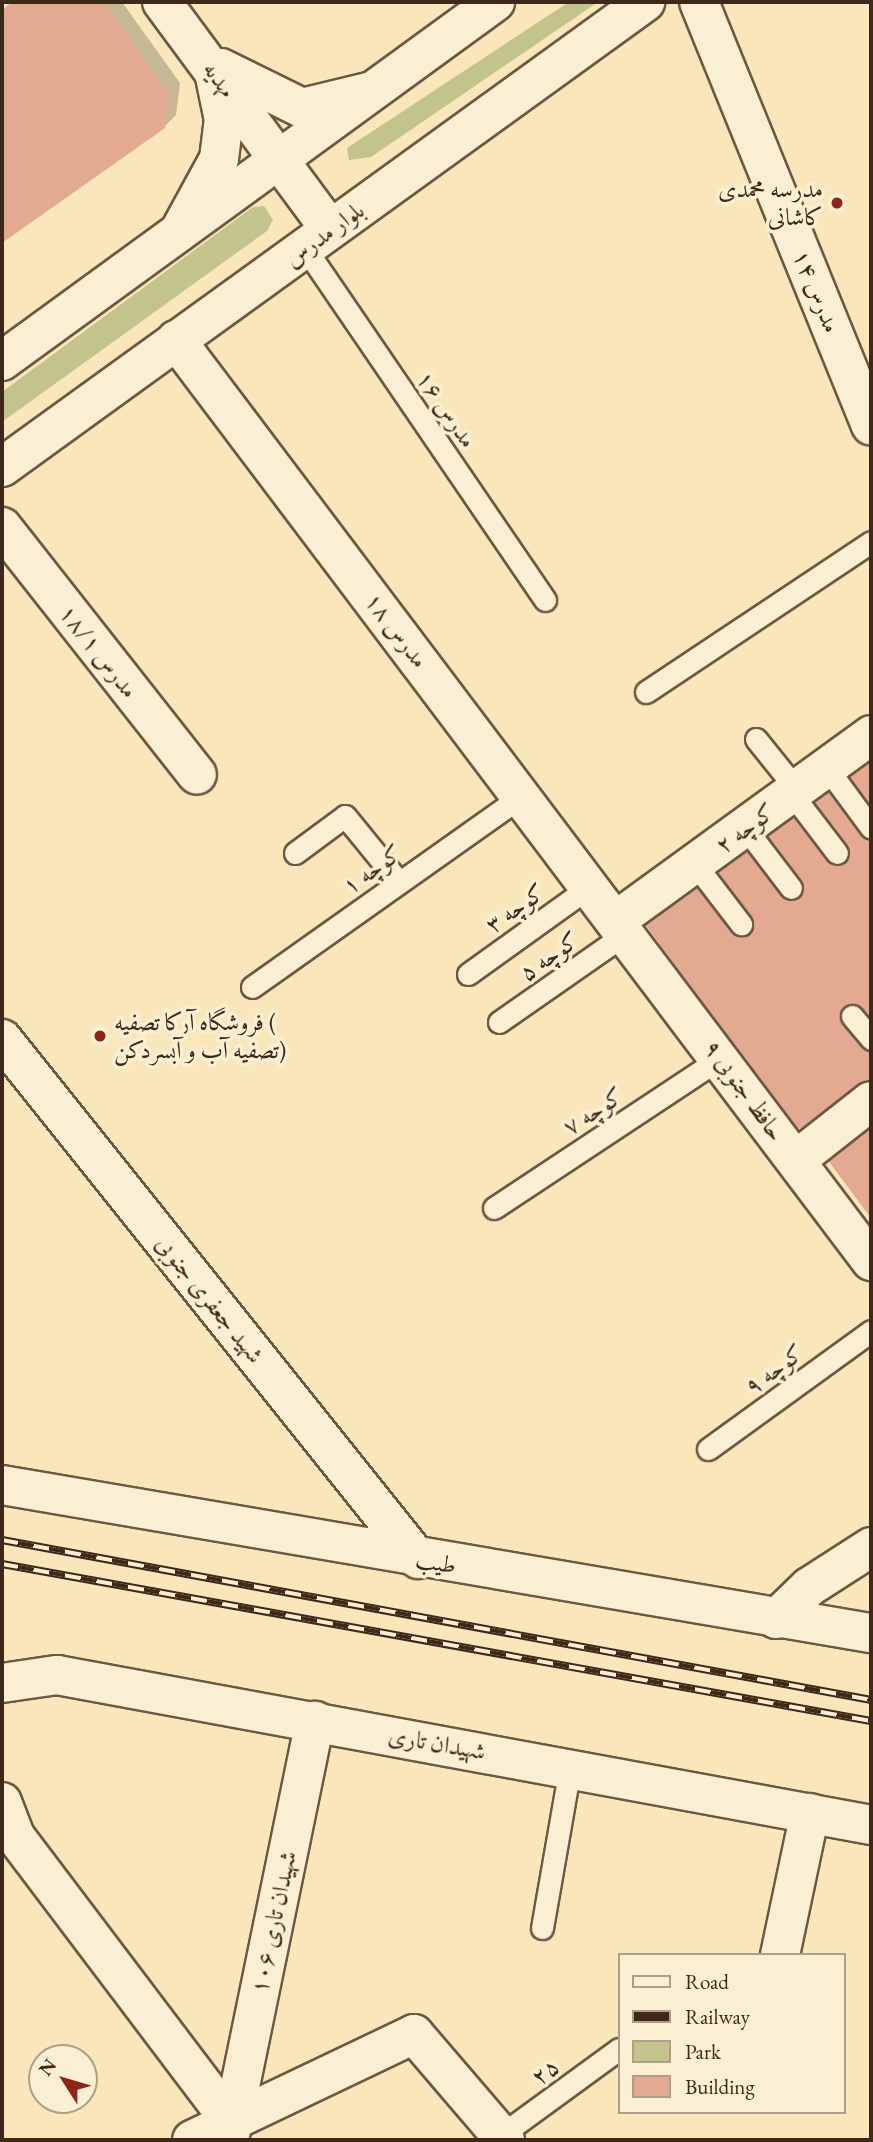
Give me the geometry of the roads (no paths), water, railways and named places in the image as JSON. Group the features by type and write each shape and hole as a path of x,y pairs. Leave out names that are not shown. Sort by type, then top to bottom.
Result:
{"street":[{"name":"مهدیه","path":"162,2 277,156 318,238"},
{"path":"2,362 277,156 495,2"},
{"name":"بلوار مدرس","path":"2,467 646,2"},
{"name":"مدرس ۱۴","path":"699,2 871,425"},
{"path":"200,51 239,81 302,108 368,92"},
{"path":"179,232 219,159 224,120 217,81 200,51"},
{"name":"مدرس ۱۸","path":"176,341 623,926"},
{"name":"مدرس ۱۸/۱","path":"2,527 197,775"},
{"name":"کوچه ۲","path":"623,926 695,864 871,735"},
{"name":"حافظ جنوبی ۹","path":"623,926 871,1261"},
{"name":"شهید جعفری جنوبی","path":"2,1039 418,1559"},
{"path":"796,1160 871,1101"},
{"name":"طیب","path":"2,1485 418,1559 871,1633"},
{"path":"776,1619 809,1587 871,1547"},
{"name":"شهیدان تاری","path":"2,1683 57,1675 570,1767 871,1825"},
{"name":"شهیدان تاری ۱۰۶","path":"230,2131 315,1721"},
{"path":"2,1802 15,1836 230,2131"},
{"path":"780,1953 810,1813"},
{"path":"192,2140 230,2131 414,2034 502,2139"}],"lane":[{"name":"مدرس ۱۶","path":"318,238 545,600"},
{"path":"646,692 871,542"},
{"path":"755,739 837,853"},
{"path":"827,768 871,828"},
{"name":"کوچه ۱","path":"252,987 523,794"},
{"path":"295,853 345,816 399,882"},
{"path":"746,829 791,888"},
{"path":"695,864 741,924"},
{"name":"کوچه ۳","path":"468,974 593,885"},
{"name":"کوچه ۵","path":"499,1022 623,926"},
{"path":"852,1016 871,1039"},
{"name":"کوچه ۷","path":"494,1208 721,1058"},
{"name":"کوچه ۹","path":"708,1449 871,1331"},
{"path":"542,1928 570,1767"},
{"name":"۲۵","path":"502,2139 618,2050"}],"railway":[{"path":"2,1540 871,1700"},
{"path":"2,1564 871,1721"}],"place":[{"name":"مدرسه محمدی کاشانی","path":"837,203"},
{"name":"فروشگاه آرکا تصفیه ( تصفیه آب و آبسردکن)","path":"100,1036"}]}
